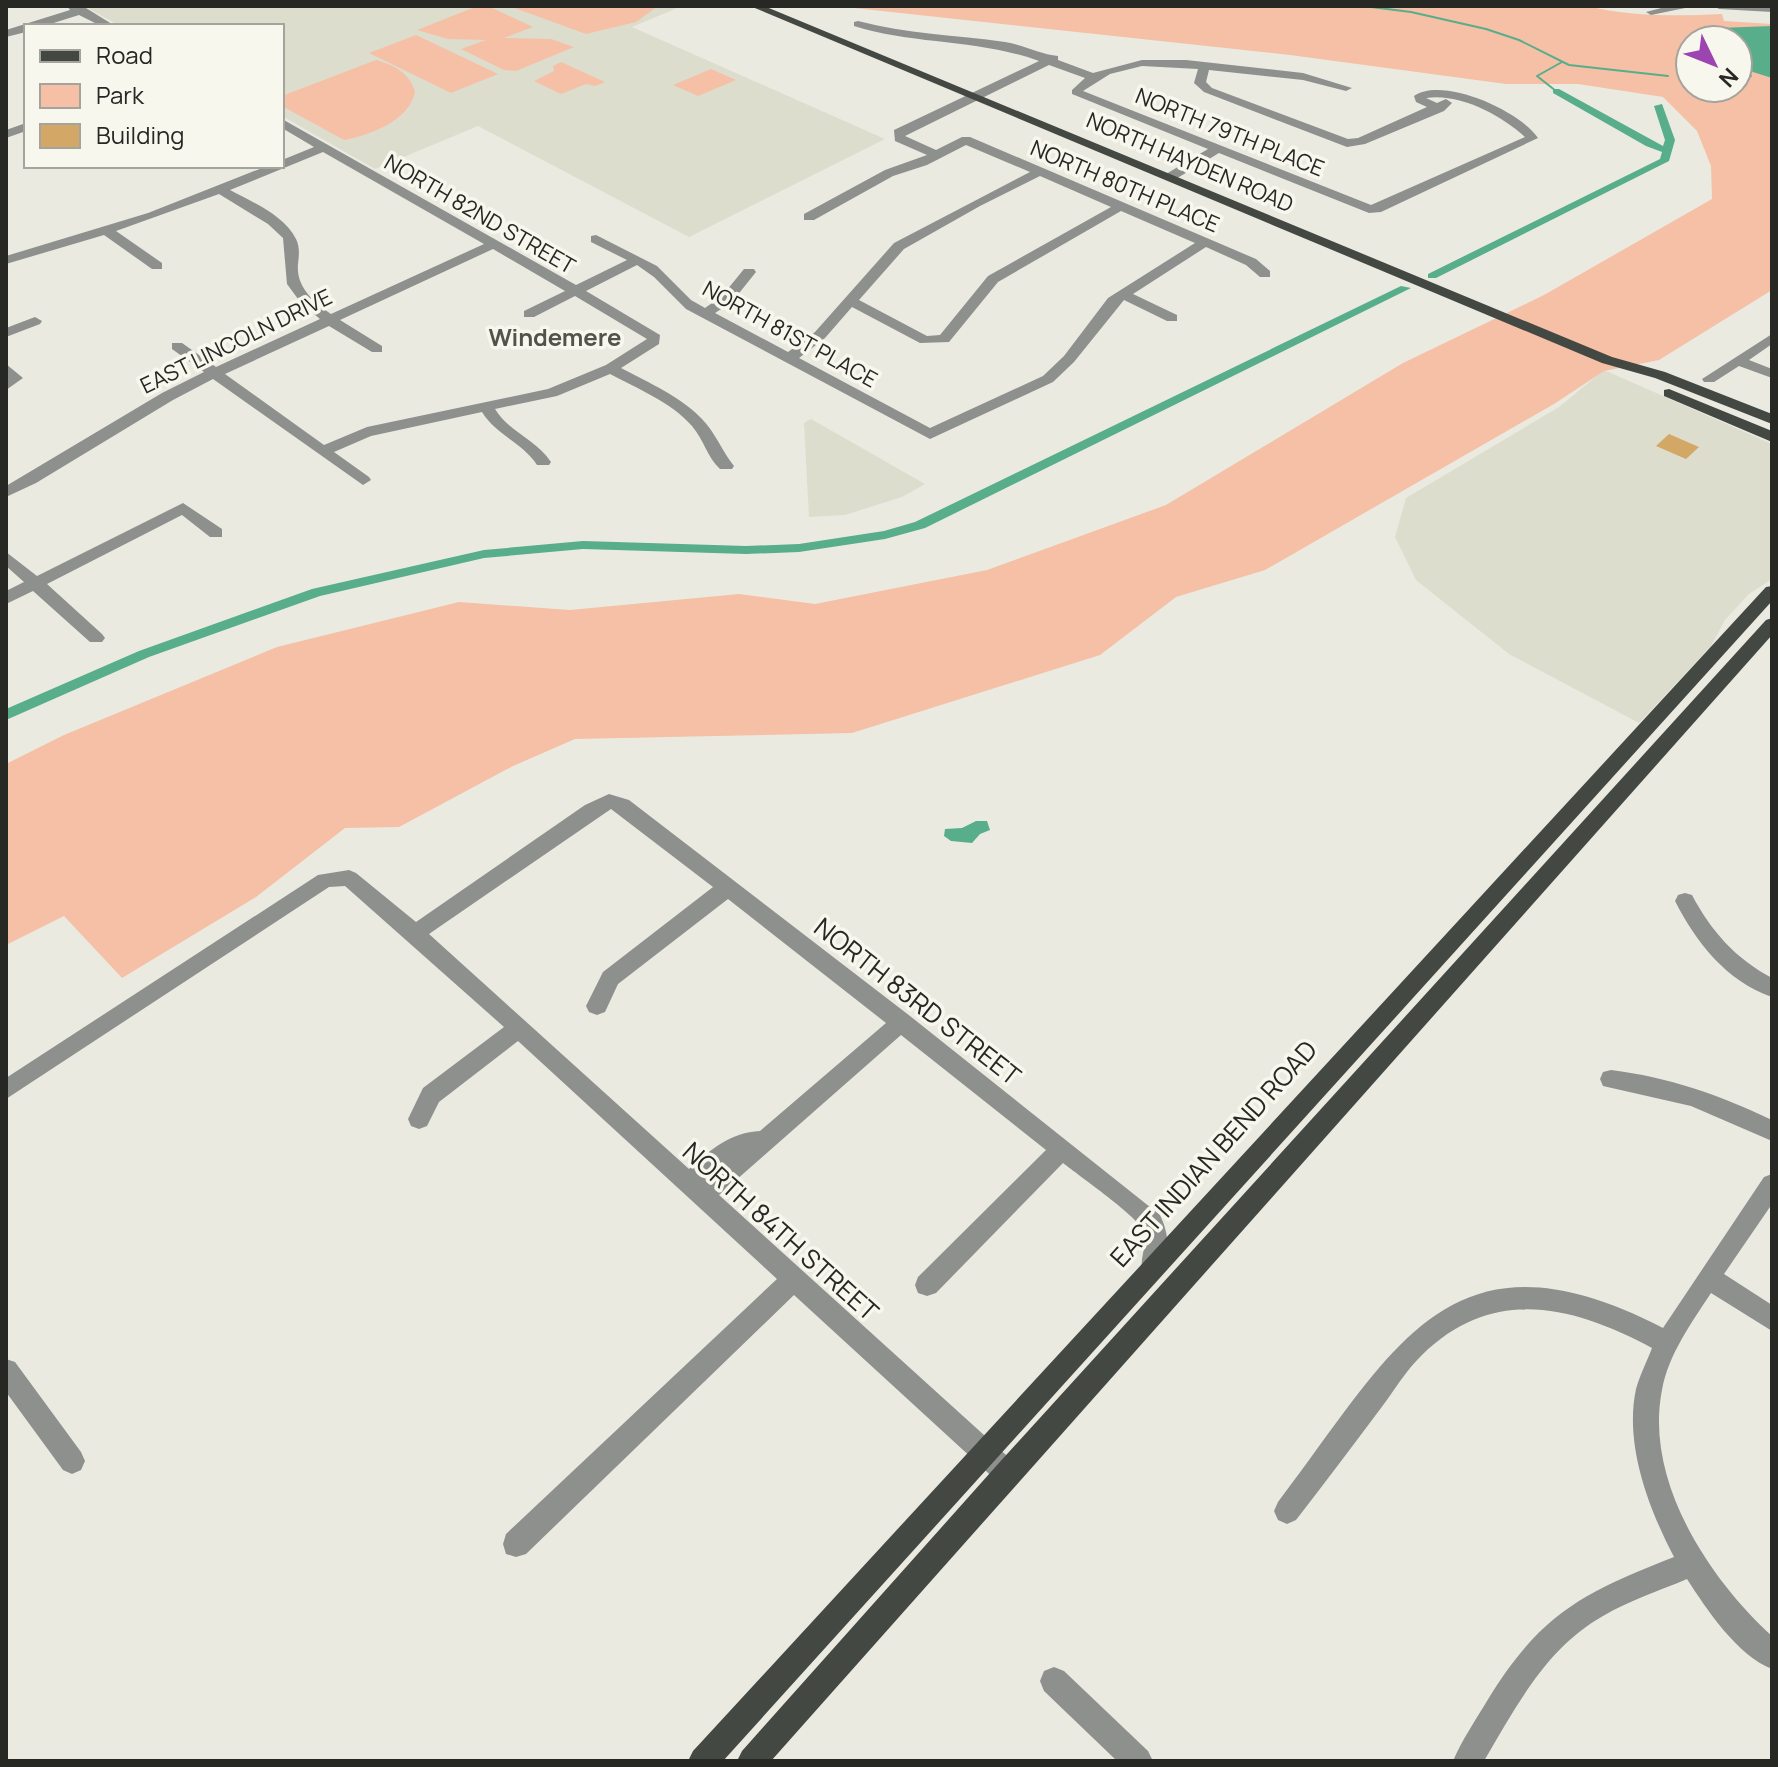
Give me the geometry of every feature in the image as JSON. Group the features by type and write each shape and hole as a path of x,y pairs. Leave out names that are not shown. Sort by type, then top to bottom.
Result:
{"main road":[{"name":"NORTH HAYDEN ROAD","path":"755,6 1607,360 1660,375 1772,419"},
{"name":"NORTH HAYDEN ROAD","path":"1607,360 1651,385 1772,437"},
{"name":"EAST INDIAN BEND ROAD","path":"703,1761 1772,591"},
{"path":"752,1761 1007,1473 1772,624"}],"street":[{"path":"1651,12 1690,6"},
{"path":"1719,6 1772,9"},
{"path":"38,24 76,8 105,24"},
{"path":"858,24 878,31 940,38 968,50 987,43 1016,48 1055,58 1096,78 1139,63 1164,62 1314,79 1346,88"},
{"path":"936,155 897,135 1055,58"},
{"path":"1204,66 1200,83 1208,90 1352,143 1440,108 1449,97"},
{"name":"NORTH 79TH PLACE","path":"1096,78 1076,92 1369,209 1376,209 1532,138 1528,132 1487,106 1449,97"},
{"path":"1440,108 1420,100 1420,96 1449,97"},
{"name":"NORTH 82ND STREET","path":"284,124 653,335 654,341 611,368"},
{"name":"NORTH 80TH PLACE","path":"936,155 966,140 1251,262 1265,274"},
{"path":"284,163 324,147"},
{"path":"1170,177 1216,150"},
{"path":"809,217 889,173 936,155"},
{"path":"6,260 153,216 272,168"},
{"path":"789,358 820,335 899,246 975,203 1041,171"},
{"path":"220,189 289,235 292,250 290,274 294,285 308,303 377,349"},
{"path":"849,300 925,340 935,342 944,339 993,279 1121,206"},
{"path":"105,230 157,266"},
{"name":"NORTH 81ST PLACE","path":"596,239 663,277 679,298 930,434 1048,379 1069,359 1104,309 1122,294"},
{"path":"1122,294 1205,242"},
{"name":"EAST LINCOLN DRIVE","path":"6,492 51,469 158,402 214,373 494,244"},
{"path":"529,314 637,260"},
{"path":"706,313 727,299 749,272"},
{"path":"1122,294 1172,318"},
{"path":"6,333 35,321"},
{"path":"1709,379 1772,338"},
{"path":"177,346 363,480"},
{"path":"1737,360 1772,374"},
{"path":"322,451 367,432 552,393 611,368 689,415 705,432 712,455 726,466"},
{"path":"487,408 495,423 533,447 543,462"},
{"path":"6,598 183,508 216,533"},
{"path":"6,557 96,638"},
{"name":"NORTH 83RD STREET","path":"415,933 609,801 622,805 1148,1216 1158,1240 1152,1267"},
{"name":"NORTH 84TH STREET","path":"6,1090 325,880 349,878 415,933 1007,1473"},
{"path":"597,1006 610,978 727,888"},
{"path":"1685,901 1714,947 1740,969 1772,988"},
{"path":"695,1189 764,1141 902,1022"},
{"path":"419,1119 431,1095 519,1028"},
{"path":"1611,1079 1654,1084 1691,1094 1772,1131"},
{"path":"927,1285 1062,1149"},
{"path":"1772,1184 1667,1343 1650,1386 1649,1448 1656,1487 1678,1537 1745,1632 1772,1655"},
{"path":"1709,1278 1772,1319"},
{"path":"516,1544 793,1280"},
{"path":"1287,1511 1411,1348 1431,1327 1464,1309 1490,1301 1528,1297 1590,1306 1667,1343"},
{"path":"6,1371 72,1461"},
{"path":"1468,1761 1534,1657 1553,1636 1579,1614 1613,1595 1694,1563"},
{"path":"1054,1681 1138,1761"}],"shaded area":[{"path":"84,6 682,6 632,27 885,139 689,237 478,126 375,169 284,117 284,24 116,24"},
{"path":"1772,26 1772,78 1754,72 1754,27"},
{"path":"1604,370 1772,444 1772,579 1749,594 1725,620 1711,646 1639,723 1509,654 1416,580 1395,537 1406,498 1559,407"},
{"path":"811,419 925,484 902,497 845,515 809,517 804,423"},
{"path":"976,821 987,821 990,830 980,834 972,843 951,841 944,836 945,829 962,828"}],"green space":[{"path":"509,6 658,6 636,22 586,34"},
{"path":"836,6 1588,6 1637,14 1722,14 1724,21 1772,24 1772,290 1659,360 1604,371 1554,404 1265,570 1176,597 1100,655 852,733 575,739 513,766 399,827 345,828 256,897 122,978 64,916 6,945 6,764 64,735 277,647 459,602 570,610 739,594 815,604 987,570 1166,505 1403,363 1544,295 1712,199 1711,166 1697,131 1663,97 1578,84 1506,84 1290,55"},
{"path":"475,7 490,7 533,27 504,38 551,39 574,47 516,71 504,70 461,49 486,40 448,39 417,30"},
{"path":"416,35 498,74 451,93 369,53"},
{"path":"376,60 400,71 413,85 415,92 397,119 376,130 344,140 284,107 284,95"},
{"path":"561,62 605,82 595,86 586,84 561,94 534,81 554,71 553,66"},
{"path":"711,69 736,80 698,96 673,85"}],"building":[{"path":"1669,434 1699,447 1686,459 1656,446"}],"waterway":[{"path":"1363,6 1411,12 1486,29 1519,40 1569,65 1668,76"},
{"path":"1556,91 1537,76 1562,62"},
{"path":"1556,91 1649,144 1667,151"},
{"path":"1659,106 1670,140 1667,151"},
{"path":"1432,276 1664,161 1667,151"},
{"path":"6,715 144,654 317,592 484,554 583,545 746,550 799,548 885,535 920,525 1405,288"}],"district":[{"name":"Windemere","path":"555,336"}]}
